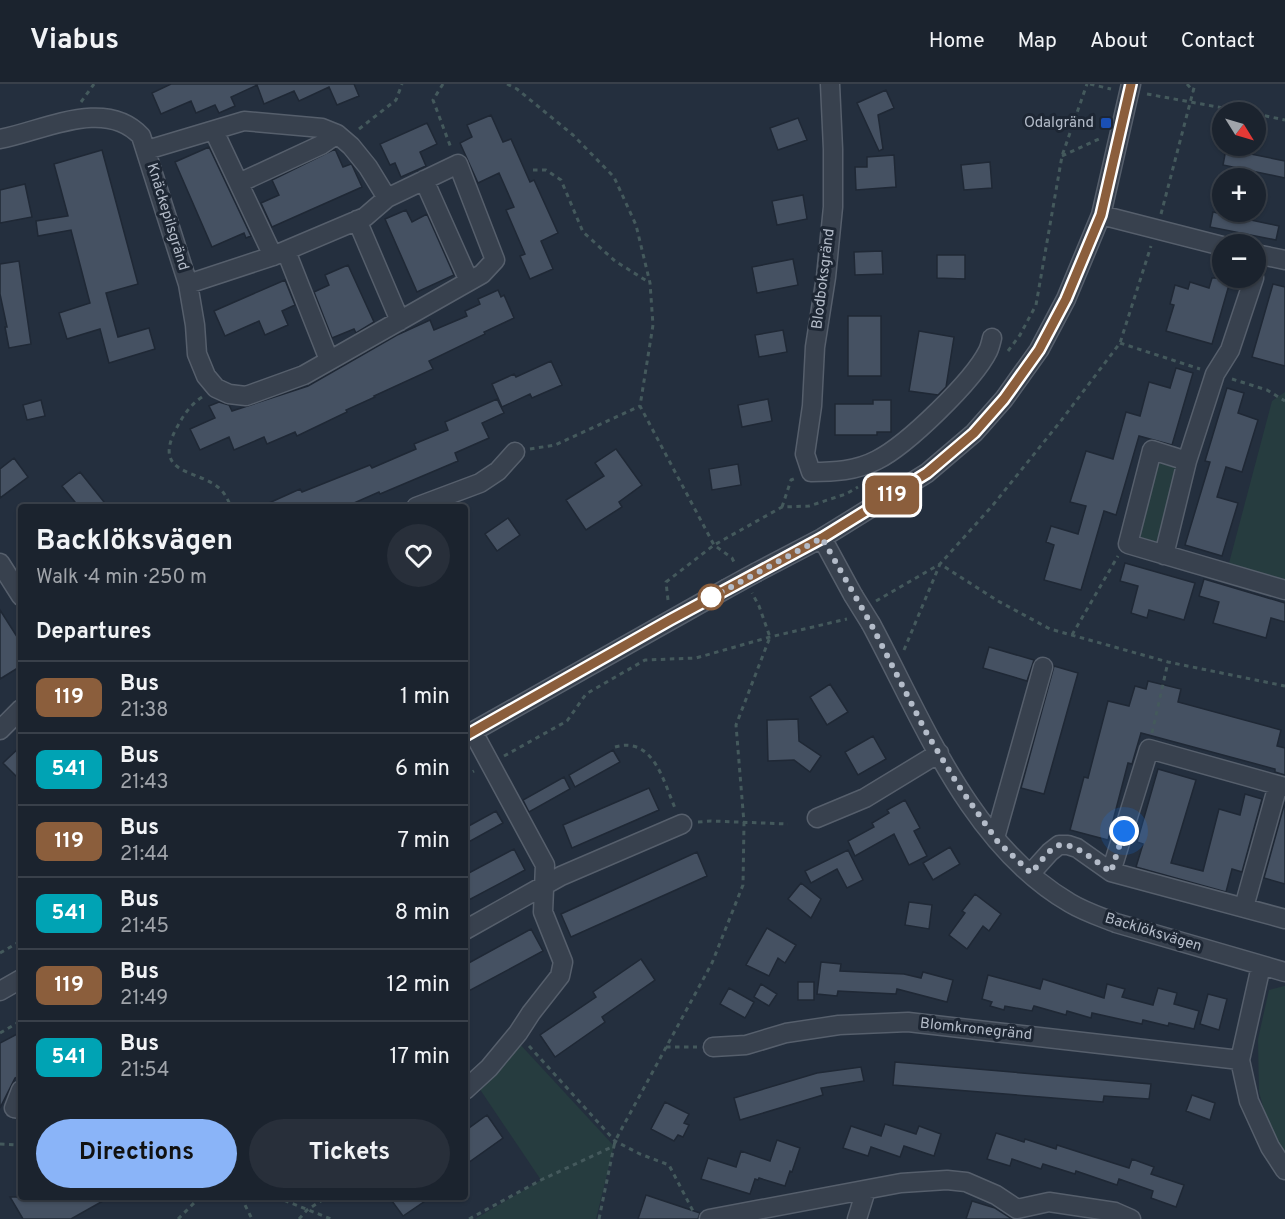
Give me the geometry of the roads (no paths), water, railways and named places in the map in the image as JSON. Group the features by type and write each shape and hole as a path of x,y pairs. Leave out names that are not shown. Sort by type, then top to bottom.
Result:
{"street":[{"name":"Blodboksgränd","path":"830,84 833,149 832,207 805,454 811,472 840,472 876,461 900,446 963,385 988,351 992,338"},
{"path":"468,1087 489,1068 518,1033 560,976 563,962 543,912 545,865 469,734 670,620 726,590 753,579 822,538 927,473 974,433 1004,399 1039,350 1066,299 1101,215 1131,84"},
{"name":"Knäckepilsgränd","path":"0,139 17,136 68,119 110,118 134,128 141,136 188,284 197,354 206,376 216,388 229,394 246,396 303,375 329,360"},
{"name":"Knäckepilsgränd","path":"147,150 243,121 322,128 341,137"},
{"path":"214,131 239,183 279,253 329,360 469,281 424,180"},
{"path":"239,183 341,137 368,167 387,198"},
{"name":"Knäckepilsgränd","path":"188,284 279,253 365,217 387,198 458,164 495,260 482,274 469,281"},
{"path":"1101,215 1212,243"},
{"path":"357,220 400,321"},
{"path":"1266,260 1285,260"},
{"path":"1164,555 1187,461 1215,374 1230,350 1251,288"},
{"path":"1187,461 1152,450 1128,544 1285,590"},
{"path":"424,504 480,483 498,471 515,452"},
{"name":"Backlöksvägen","path":"822,538 896,670 926,732 963,792 995,838 1031,873 1069,903 1089,913 1285,972"},
{"path":"0,563 18,591"},
{"path":"995,838 1043,667"},
{"path":"0,730 18,712"},
{"path":"1111,872 1149,749 1281,786 1244,908"},
{"path":"817,818 865,798 939,753"},
{"path":"468,928 561,876 682,824"},
{"path":"1031,873 1059,845 1068,845 1077,848 1111,872 1285,919"},
{"path":"1261,966 1240,1060 1249,1101 1270,1147 1285,1170"},
{"path":"0,991 18,981"},
{"name":"Blomkronegränd","path":"713,1047 746,1045 786,1033 839,1025 908,1022 1240,1060"},
{"path":"18,1098 14,1108 18,1109"},
{"path":"709,1219 901,1183 947,1180 966,1182 996,1195 1015,1214 1049,1202 1115,1212 1131,1219"},
{"path":"857,1219 866,1190"}],"place":[{"name":"Odalgränd","path":"1106,123"}]}
